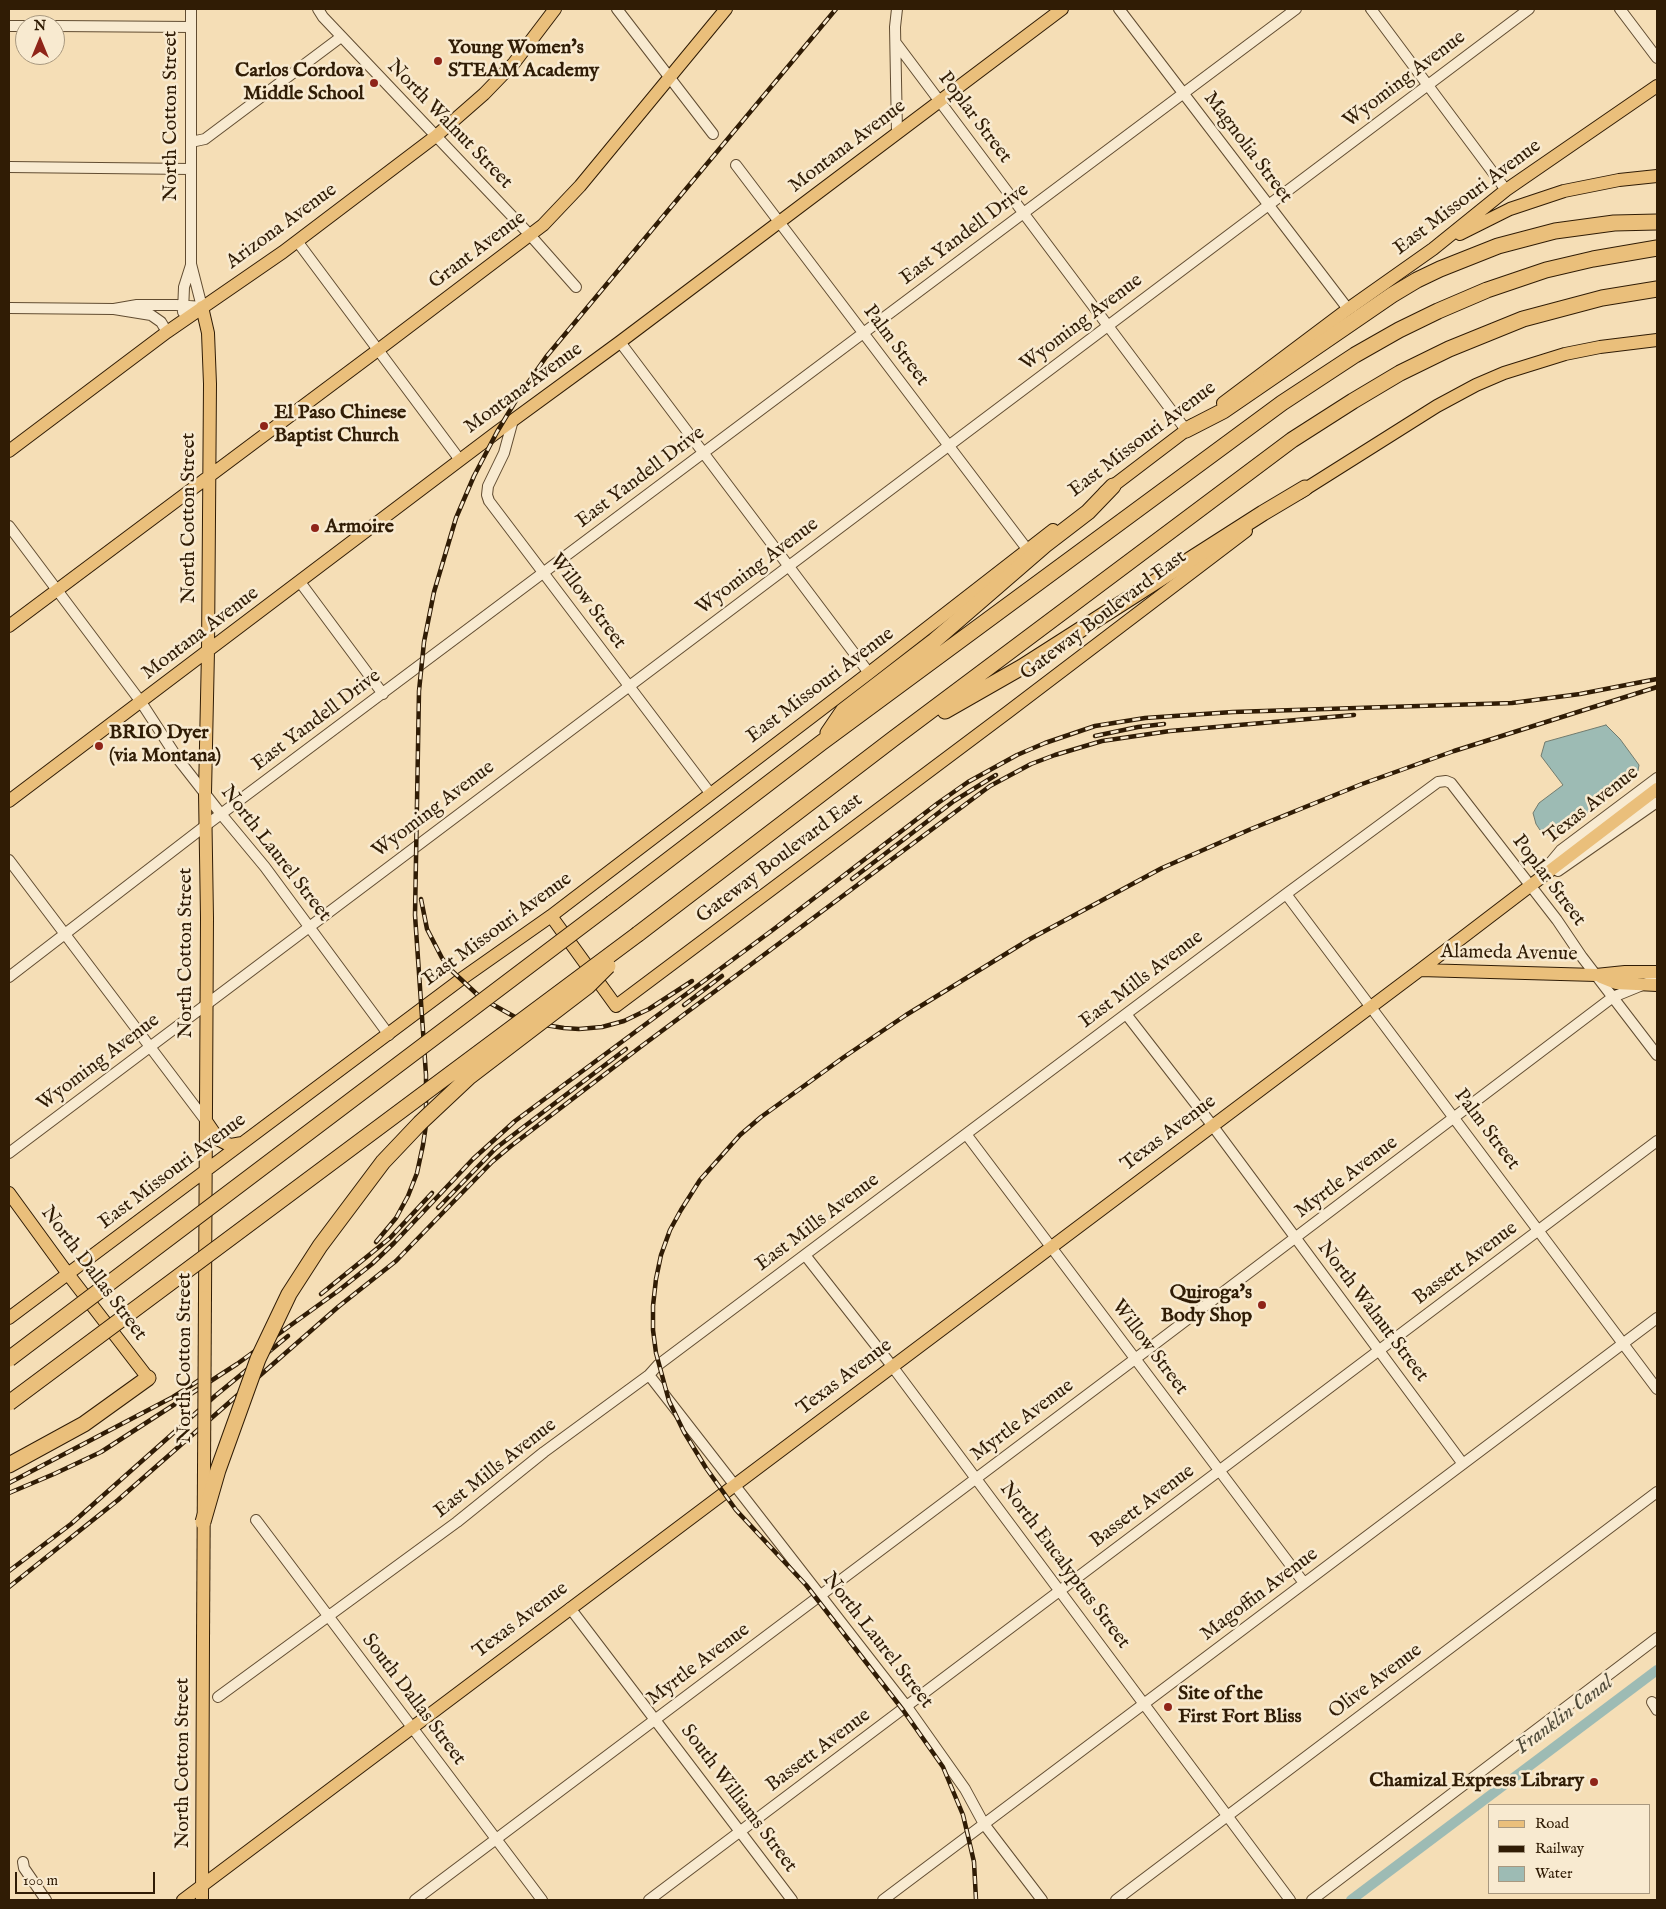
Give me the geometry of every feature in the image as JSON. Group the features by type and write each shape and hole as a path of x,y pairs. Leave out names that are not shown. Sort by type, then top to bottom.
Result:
{"highway":[{"path":"1186,430 1223,411 1392,295 1440,269 1498,246 1555,231 1614,223 1657,222"},
{"path":"9,1359 821,743 1282,403 1355,355 1414,322 1487,290 1546,270 1593,259 1657,248"},
{"path":"9,1403 638,934 893,739 1292,440 1392,378 1449,349 1523,319 1602,298 1657,288"},
{"path":"821,743 844,711 934,641 1044,545 1088,512 1113,486"},
{"path":"893,739 1022,667 1305,488"},
{"path":"203,1522 218,1470 258,1359 289,1294 320,1246 359,1192 383,1162 458,1087 588,986 638,934"},
{"path":"9,1465 84,1424 148,1378"}],"main road":[{"name":"Arizona Avenue","path":"9,451 167,332 297,241 436,136 484,94 514,63 555,9"},
{"name":"Grant Avenue","path":"9,626 530,235 563,205 726,9"},
{"name":"Montana Avenue","path":"9,801 513,420 620,342 1062,9"},
{"name":"East Missouri Avenue","path":"9,1318 242,1143 390,1035 460,980 551,916 869,673 1027,549 1348,309 1433,249 1506,190 1657,86"},
{"path":"1433,249 1491,217 1531,202 1596,184 1657,176"},
{"name":"North Cotton Street","path":"202,308 208,333 209,475 205,793 206,1170 202,1900"},
{"name":"Gateway Boulevard East","path":"551,916 616,1006 1305,488 1437,406 1476,385 1504,373 1565,354 1600,347 1657,340"},
{"path":"1531,886 1657,789"},
{"name":"Texas Avenue","path":"183,1900 1531,886"},
{"name":"Alameda Avenue","path":"1420,970 1596,975 1624,972 1657,972"},
{"name":"Alameda Avenue","path":"1596,975 1616,982 1657,986"},
{"path":"206,1121 219,1140 225,1144 242,1143"},
{"name":"North Dallas Street","path":"9,1193 148,1378"}],"street":[{"name":"North Cotton Street","path":"191,9 191,264 202,308"},
{"name":"North Walnut Street","path":"318,9 323,18 530,235 576,287"},
{"path":"617,9 713,134"},
{"path":"897,9 897,133"},
{"name":"Magnolia Street","path":"1120,9 1348,309"},
{"name":"East Yandell Drive","path":"9,977 221,814 1296,9"},
{"path":"1371,9 1506,190"},
{"name":"Wyoming Avenue","path":"9,1153 1529,9"},
{"path":"1620,9 1657,58"},
{"path":"65,26 191,27"},
{"path":"191,142 205,139 341,37"},
{"name":"Poplar Street","path":"896,44 1186,430"},
{"name":"Palm Street","path":"736,165 1027,549"},
{"path":"9,167 191,169"},
{"path":"297,241 460,460"},
{"path":"183,321 184,287 191,264"},
{"path":"114,309 137,305 202,308"},
{"path":"9,308 114,309 151,315 161,322 167,332"},
{"path":"620,342 869,673"},
{"name":"Willow Street","path":"513,420 504,453 488,486 488,501 710,793"},
{"name":"North Laurel Street","path":"9,526 141,702 178,759 265,867 390,1035"},
{"path":"300,582 383,694"},
{"name":"Texas Avenue","path":"1531,886 1560,850 1657,778"},
{"name":"Poplar Street","path":"1443,780 1451,783 1531,886 1657,1055"},
{"name":"East Mills Avenue","path":"218,1697 464,1516 544,1452 649,1375 658,1365 1286,894 1443,780"},
{"name":"Texas Avenue","path":"1531,886 1570,863 1657,802"},
{"path":"9,860 206,1121"},
{"name":"Palm Street","path":"1286,894 1540,1230 1657,1389"},
{"name":"Myrtle Avenue","path":"415,1900 1295,1239 1613,997 1657,979"},
{"name":"North Walnut Street","path":"1126,1014 1212,1125 1463,1464"},
{"name":"Willow Street","path":"966,1134 1304,1583"},
{"name":"Bassett Avenue","path":"649,1900 1657,1141"},
{"name":"North Eucalyptus Street","path":"805,1255 892,1366 1290,1900"},
{"name":"Magoffin Avenue","path":"883,1900 1657,1318"},
{"name":"North Laurel Street","path":"649,1375 907,1707 965,1789 984,1824 1042,1900"},
{"name":"Olive Avenue","path":"1116,1900 1657,1492"},
{"name":"South Dallas Street","path":"256,1520 542,1900"},
{"name":"South Williams Street","path":"570,1608 792,1900"},
{"path":"1312,1900 1657,1638"},
{"path":"23,1862 24,1868 46,1900"}],"water":[{"path":"1606,725 1620,739 1639,765 1637,776 1561,833 1550,836 1540,830 1533,813 1539,803 1563,785 1541,756 1545,742"}],"waterway":[{"name":"Franklin Canal","path":"1351,1900 1657,1670"}],"railway":[{"path":"376,1242 396,1218 408,1196 417,1173 426,1125 426,1075 415,915 419,691 424,642 434,592 456,518 474,476 497,432 518,397 546,357 836,9"},
{"path":"9,1493 101,1452 237,1364 338,1291 372,1264 394,1243 473,1159 515,1121 774,929 938,803 968,782 1017,755 1095,726 1145,718 1233,712 1512,703 1580,694 1657,679"},
{"path":"976,1900 974,1862 963,1815 943,1767 903,1710 806,1585 736,1510 706,1468 684,1432 669,1401 656,1353 653,1330 653,1306 661,1255 670,1230 681,1210 700,1180 740,1135 761,1117 844,1057 906,1015 1030,939 1162,868 1362,784 1454,751 1657,687"},
{"path":"9,1587 118,1500 338,1307 396,1261 492,1162 511,1146 990,786 1031,764 1102,741 1170,731 1354,715"},
{"path":"1095,736 1164,724"},
{"path":"852,879 954,801 996,775"},
{"path":"421,899 427,929 442,958 451,970 481,998 515,1017 564,1028 602,1027 624,1021 649,1009 692,981"},
{"path":"684,1005 722,976"},
{"path":"438,1208 496,1148 626,1049"},
{"path":"321,1294 390,1238 432,1193"},
{"path":"9,1571 71,1524 215,1396 288,1336"},
{"path":"9,1483 173,1397 209,1374"}],"place":[{"name":"Young Women's STEAM Academy","path":"438,61"},
{"name":"Carlos Cordova Middle School","path":"374,83"},
{"name":"El Paso Chinese Baptist Church","path":"264,426"},
{"name":"Armoire","path":"315,528"},
{"name":"BRIO Dyer (via Montana)","path":"99,746"},
{"name":"Quiroga's Body Shop","path":"1262,1305"},
{"name":"Site of the First Fort Bliss","path":"1168,1707"},
{"name":"Chamizal Express Library","path":"1594,1782"}]}
